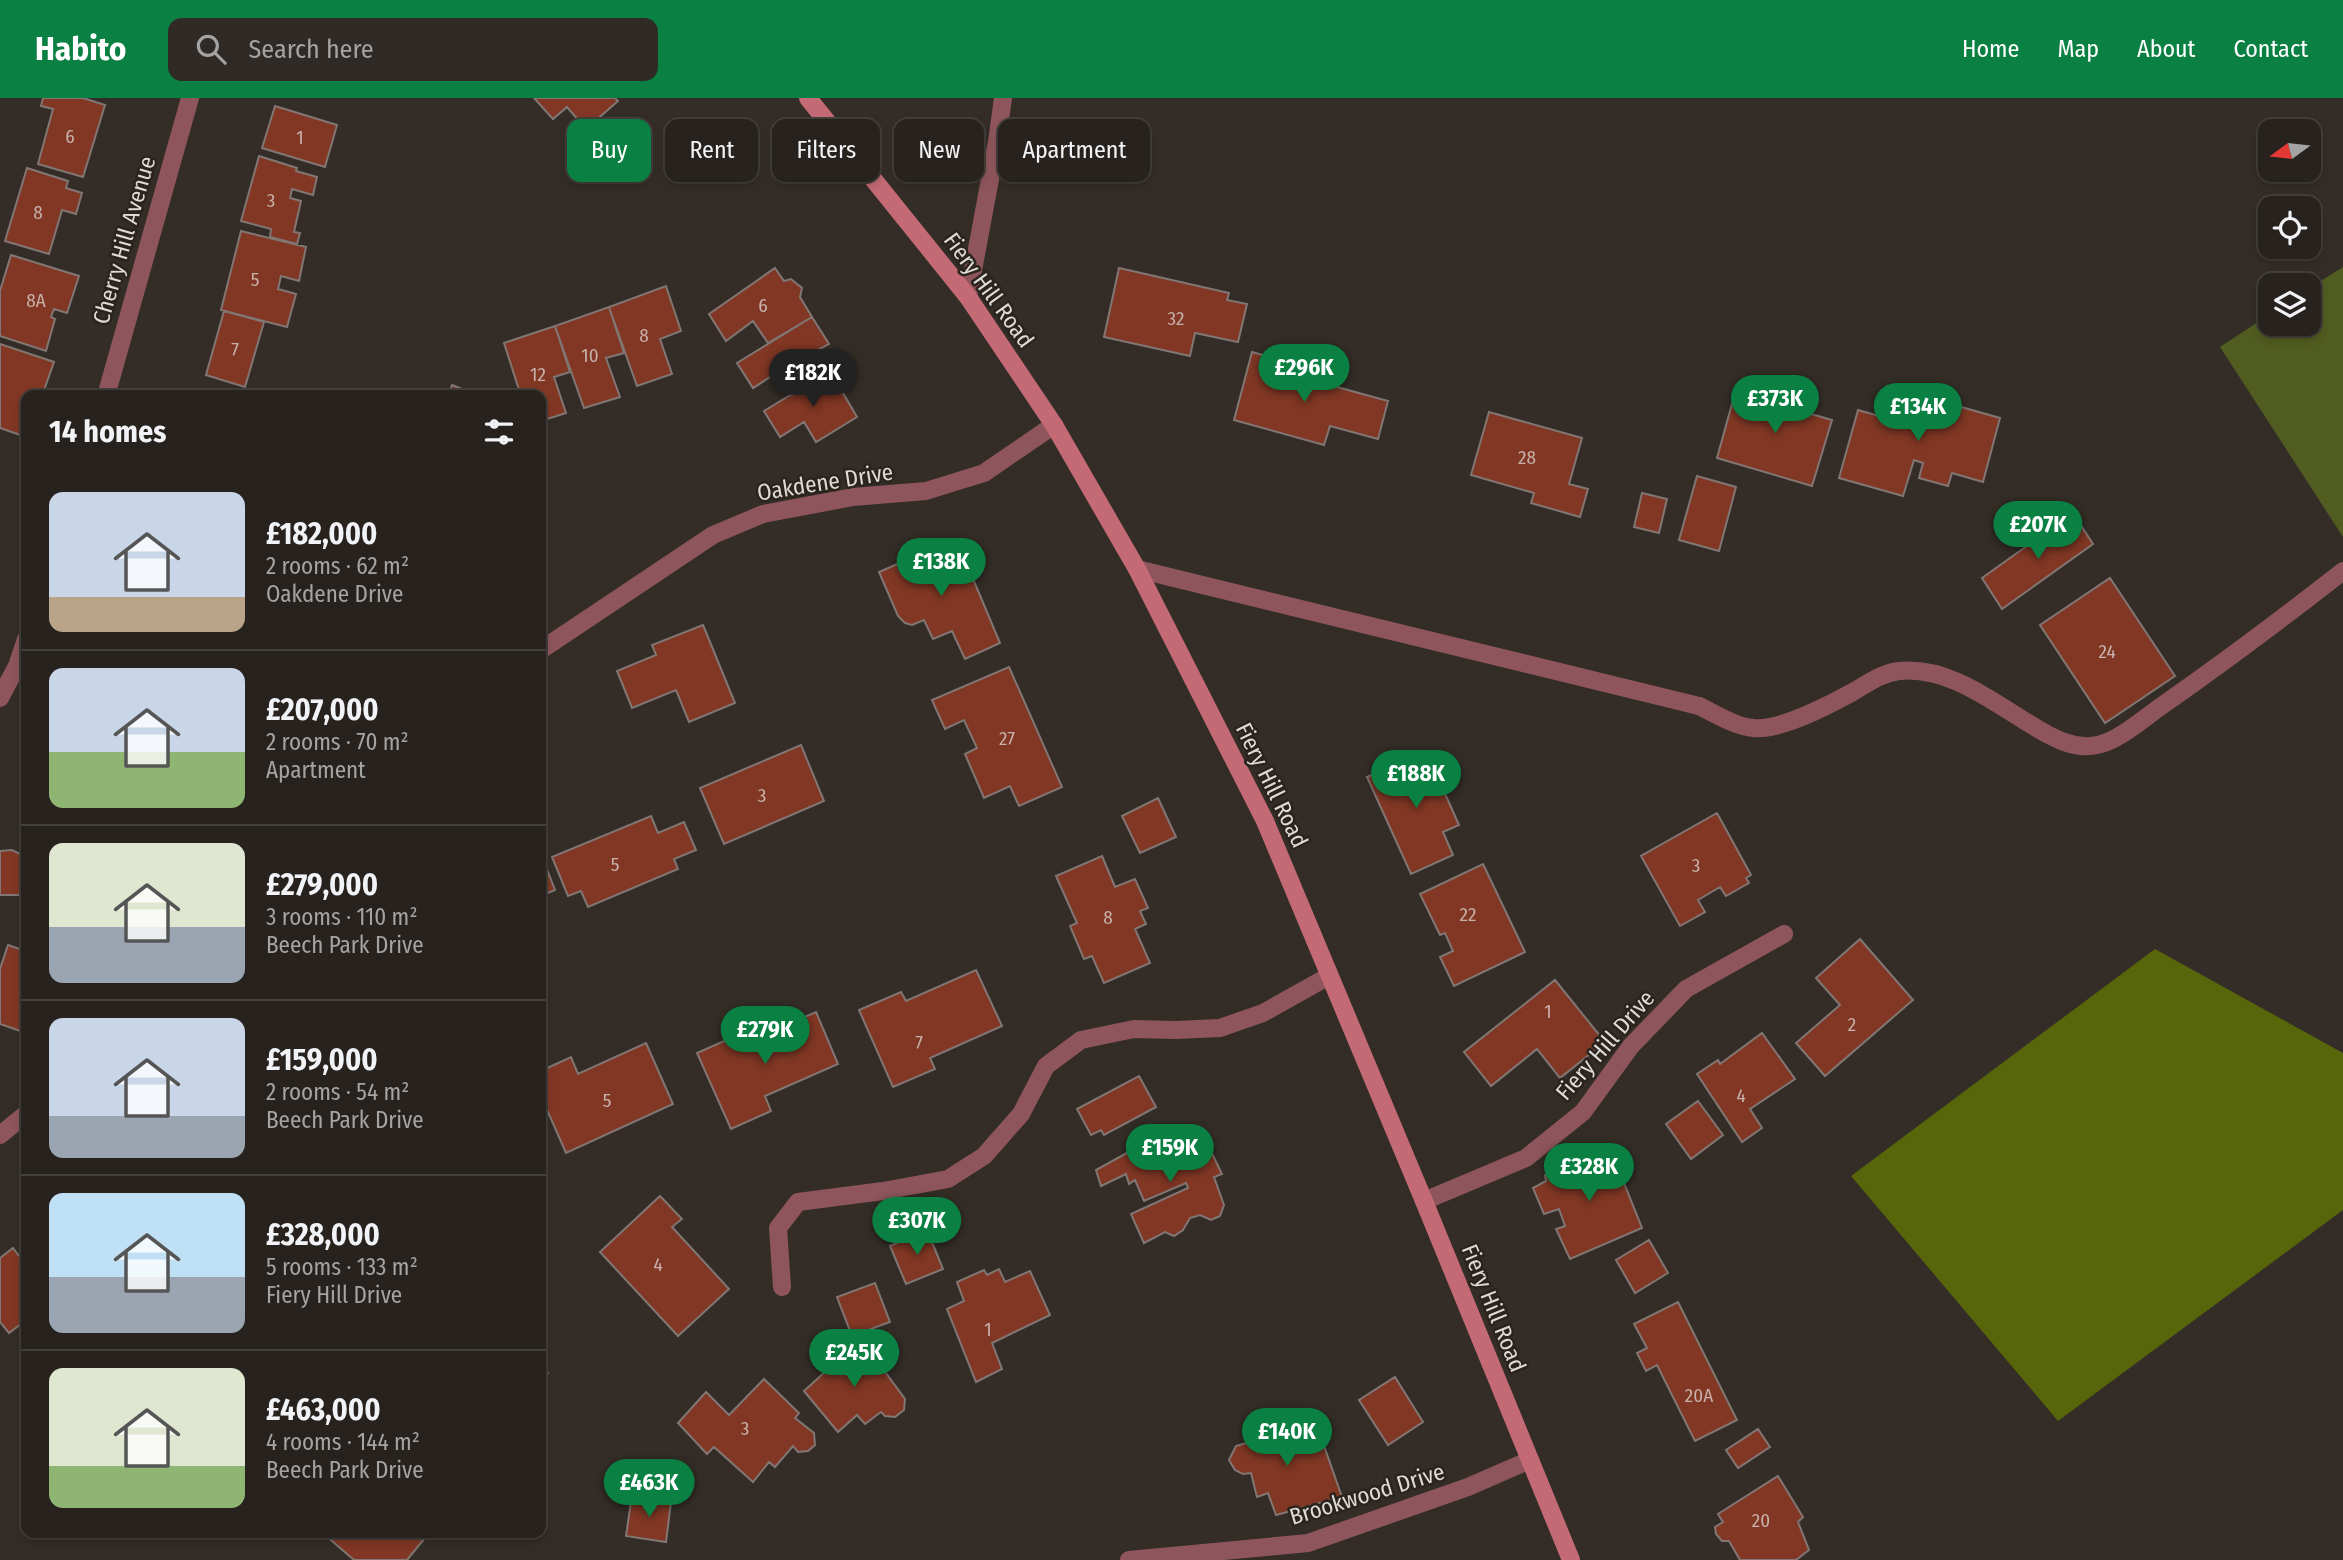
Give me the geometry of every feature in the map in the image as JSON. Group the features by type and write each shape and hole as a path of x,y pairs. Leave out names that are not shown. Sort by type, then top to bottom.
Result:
{"street":[{"name":"Cherry Hill Avenue","path":"108,390 190,98"},
{"name":"Fiery Hill Road","path":"808,98 968,297 1054,425 1136,569 1265,821 1571,1560"},
{"path":"968,297 998,142 1003,98"},
{"name":"Oakdene Drive","path":"546,647 713,535 763,513 853,497 926,491 984,473 1054,425"},
{"path":"1136,569 1699,706 1737,724 1753,728 1773,727 1847,695 1888,672 1914,670 1937,673 1973,690 2041,731 2071,745 2097,746 2122,733 2220,665 2343,571"},
{"path":"0,698 21,654"},
{"name":"Fiery Hill Drive","path":"1424,1202 1526,1158 1583,1112 1631,1046 1686,989 1784,934"},
{"path":"782,1287 778,1228 798,1202 948,1179 984,1156 1021,1114 1045,1066 1081,1040 1134,1029 1220,1028 1263,1013 1329,976"},
{"path":"0,1135 21,1118"},
{"name":"Brookwood Drive","path":"1129,1560 1308,1543 1468,1487 1530,1460"}],"green space":[{"path":"2343,267 2343,537 2220,347 2258,322 2258,336 2321,336 2321,281"},
{"path":"2155,949 2343,1053 2343,1210 2058,1421 1851,1176"}],"building":[{"path":"43,98 83,98 105,105 83,177 38,164 53,109 41,106"},
{"path":"534,98 615,98 618,101 597,119 577,119 567,107 553,119"},
{"path":"275,106 337,125 325,167 262,148"},
{"path":"259,156 317,177 313,195 292,189 290,198 301,201 294,232 300,233 297,244 270,237 271,229 241,221"},
{"path":"27,168 68,181 66,188 82,193 76,214 62,210 49,254 5,241"},
{"path":"241,231 306,247 299,281 281,276 278,289 296,294 287,327 221,310"},
{"path":"11,255 79,276 67,313 54,309 51,317 55,319 46,351 0,336 0,291"},
{"path":"775,268 784,281 791,279 802,288 800,297 812,317 768,343 753,321 726,341 709,314"},
{"path":"1119,268 1229,293 1227,300 1247,304 1238,342 1195,333 1190,356 1104,337"},
{"path":"666,286 681,331 660,339 672,374 637,386 609,307"},
{"path":"609,307 624,353 606,358 620,397 584,408 555,326"},
{"path":"224,311 264,322 245,387 206,375"},
{"path":"812,317 829,344 818,350 830,371 792,395 778,372 753,388 737,363"},
{"path":"555,326 570,372 554,377 566,413 546,419 546,390 519,390 504,343"},
{"path":"0,344 54,362 44,390 21,390 21,435 0,428"},
{"path":"1252,352 1288,362 1286,373 1388,401 1378,439 1330,426 1324,445 1234,420"},
{"path":"830,371 857,417 816,442 804,422 780,437 764,411"},
{"path":"1767,383 1808,395 1804,412 1832,420 1812,486 1717,458 1735,393 1761,400"},
{"path":"452,385 465,390 450,390"},
{"path":"1887,386 2000,418 1983,482 1952,473 1948,486 1919,478 1923,463 1914,460 1903,496 1839,478 1858,410 1879,416"},
{"path":"1489,412 1582,438 1569,484 1588,489 1580,517 1531,503 1534,493 1471,475"},
{"path":"1697,476 1736,487 1719,551 1679,540"},
{"path":"1642,493 1667,499 1659,533 1634,527"},
{"path":"2073,513 2093,544 2002,609 1982,578"},
{"path":"952,540 966,575 971,574 1000,643 965,659 952,631 933,639 924,620 912,625 905,623 898,616 879,572"},
{"path":"2110,578 2175,676 2105,723 2040,625"},
{"path":"703,625 735,703 689,722 676,690 632,708 617,671 656,655 652,645"},
{"path":"1009,667 1062,787 1019,806 1010,786 984,798 965,754 977,748 964,720 945,729 932,700"},
{"path":"801,745 824,801 724,844 700,788"},
{"path":"1426,751 1459,825 1443,832 1453,855 1411,874 1367,777"},
{"path":"1158,798 1176,837 1140,853 1122,816"},
{"path":"1717,813 1751,875 1746,878 1749,883 1726,896 1720,887 1698,900 1705,912 1680,926 1641,856"},
{"path":"651,816 658,833 684,822 696,850 674,859 678,869 588,907 581,891 568,896 552,857"},
{"path":"12,850 21,854 21,895 0,895 0,851"},
{"path":"1102,856 1115,887 1135,879 1148,908 1140,911 1146,924 1135,929 1150,963 1104,983 1092,956 1084,959 1070,926 1077,923 1056,876"},
{"path":"1483,864 1525,952 1454,986 1440,957 1453,951 1445,933 1440,935 1420,894"},
{"path":"546,867 555,890 546,894"},
{"path":"1860,939 1913,1000 1825,1076 1796,1043 1840,1005 1816,978"},
{"path":"8,945 21,949 21,1031 0,1024 0,969"},
{"path":"976,970 1002,1026 930,1058 935,1069 893,1087 859,1010 901,992 906,1001"},
{"path":"1555,980 1605,1042 1560,1078 1537,1049 1491,1086 1464,1052"},
{"path":"816,1012 838,1064 765,1096 771,1111 731,1129 697,1053 742,1033 746,1042"},
{"path":"1762,1033 1795,1079 1750,1109 1762,1128 1742,1142 1697,1074 1718,1060 1720,1064"},
{"path":"646,1043 673,1104 566,1153 546,1107 546,1069 571,1057 578,1074"},
{"path":"1139,1076 1156,1107 1104,1135 1101,1130 1091,1135 1077,1109"},
{"path":"1698,1101 1723,1135 1691,1159 1666,1124"},
{"path":"1163,1133 1171,1149 1203,1135 1222,1174 1214,1177 1224,1205 1220,1216 1211,1220 1200,1215 1190,1218 1183,1230 1174,1236 1165,1232 1144,1243 1131,1214 1188,1188 1186,1183 1144,1201 1135,1180 1129,1184 1126,1174 1101,1186 1096,1170"},
{"path":"1610,1148 1642,1228 1570,1259 1556,1229 1565,1226 1559,1209 1544,1214 1533,1188 1546,1181 1545,1175"},
{"path":"660,1196 682,1219 672,1227 729,1289 678,1336 600,1252"},
{"path":"927,1230 943,1269 906,1284 890,1246"},
{"path":"1649,1240 1668,1273 1635,1293 1616,1260"},
{"path":"13,1248 21,1258 21,1324 9,1333 0,1322 0,1258"},
{"path":"999,1269 1005,1282 1030,1271 1050,1315 992,1343 1002,1369 976,1382 947,1309 964,1301 957,1282 984,1270 987,1275"},
{"path":"875,1283 890,1322 852,1336 837,1297"},
{"path":"1678,1302 1737,1420 1695,1441 1657,1365 1646,1371 1637,1353 1647,1348 1634,1324"},
{"path":"841,1343 852,1356 866,1346 905,1399 904,1410 895,1417 885,1416 881,1412 865,1424 857,1415 838,1432 804,1391 827,1370 820,1360"},
{"path":"1395,1377 1423,1422 1388,1445 1359,1400"},
{"path":"764,1379 799,1413 795,1418 814,1433 815,1445 808,1451 798,1452 793,1446 775,1467 769,1462 753,1482 714,1447 707,1454 678,1423 706,1392 729,1415"},
{"path":"1296,1420 1304,1447 1323,1443 1342,1497 1276,1515 1268,1493 1257,1497 1251,1473 1243,1474 1235,1470 1229,1460 1236,1446 1250,1442 1247,1432"},
{"path":"1758,1429 1770,1447 1738,1468 1726,1450"},
{"path":"1778,1476 1803,1517 1798,1522 1809,1550 1796,1560 1740,1560 1729,1541 1722,1541 1716,1534 1715,1527 1723,1522 1718,1514"},
{"path":"632,1495 671,1502 666,1542 626,1536"},
{"path":"328,1538 425,1538 407,1560 354,1560"}]}
